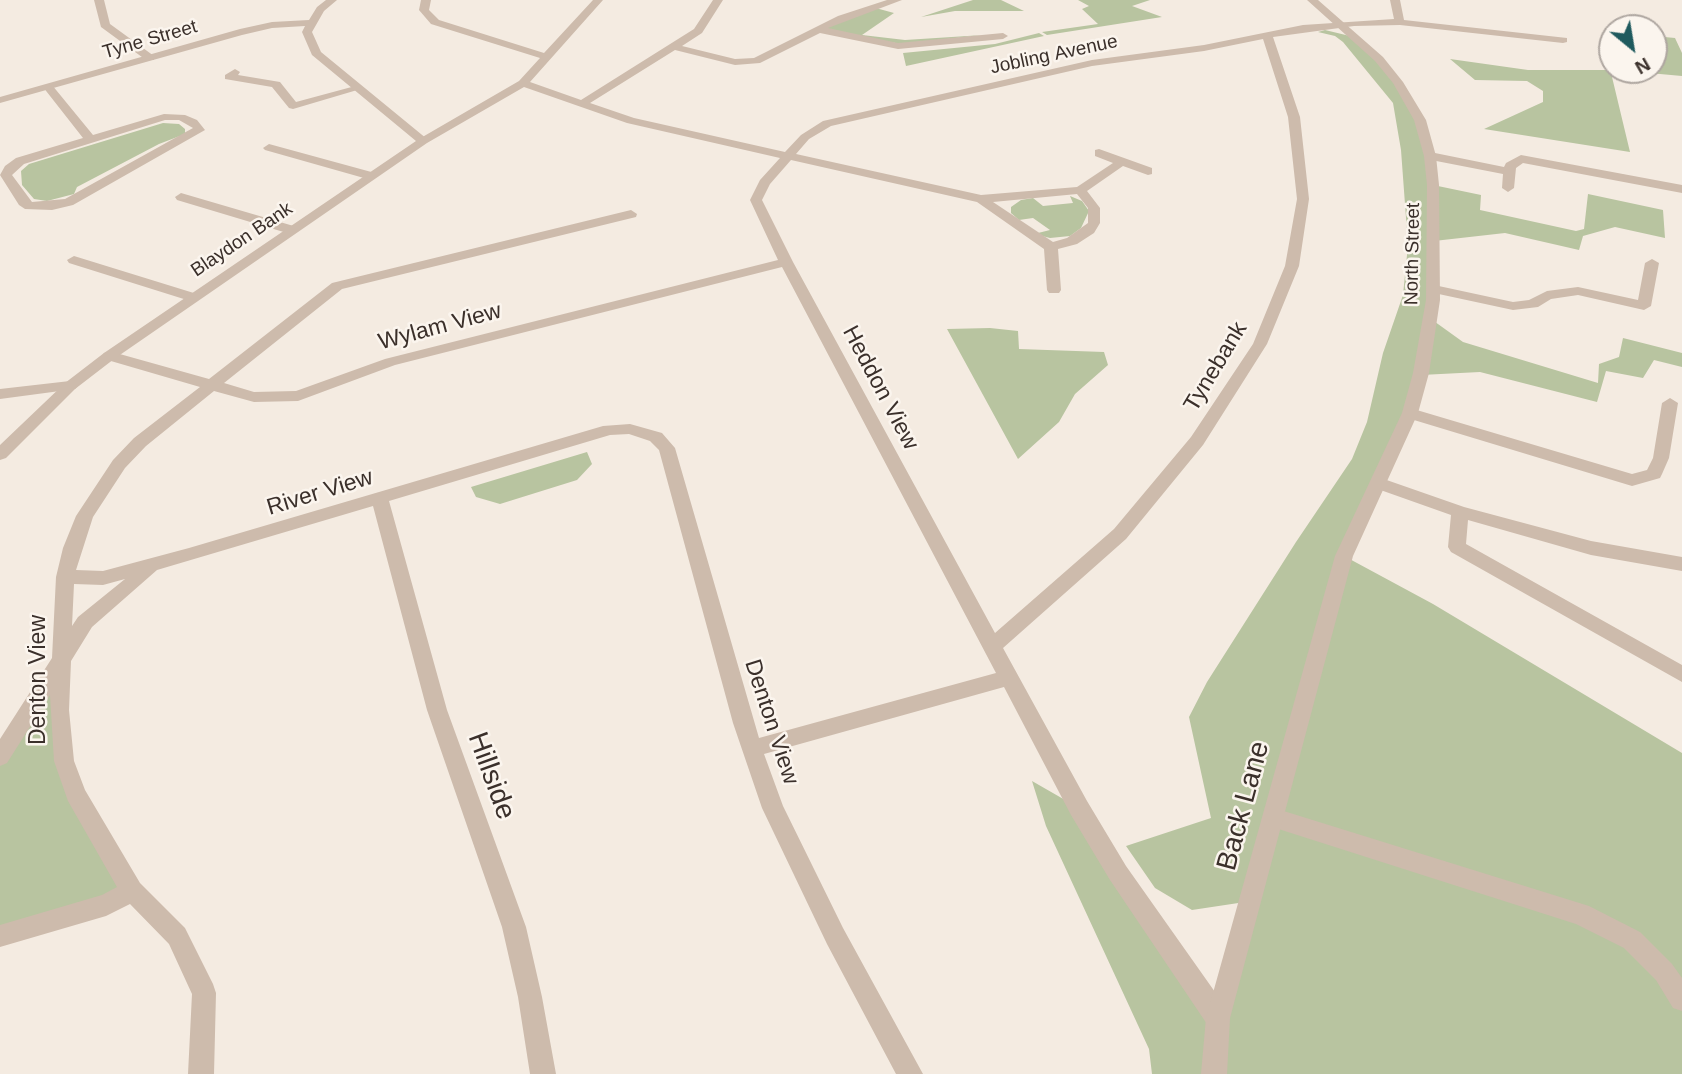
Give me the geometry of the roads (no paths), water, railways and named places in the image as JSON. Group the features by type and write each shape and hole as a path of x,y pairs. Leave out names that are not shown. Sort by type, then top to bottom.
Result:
{"street":[{"path":"99,0 105,25 150,58"},
{"path":"332,0 320,9 307,32 316,53 423,141"},
{"path":"426,0 424,10 435,22 546,57"},
{"name":"Blaydon Bank","path":"0,454 70,386 109,356 423,141 523,83 598,0"},
{"path":"581,104 698,32 718,0"},
{"path":"675,47 725,60 750,62 817,29 897,0"},
{"name":"North Street","path":"1311,0 1379,59 1398,82 1420,120 1430,156 1433,185 1434,289 1422,373 1410,413 1368,505"},
{"path":"1395,0 1400,22"},
{"name":"Jobling Avenue","path":"790,157 805,137 818,127 838,119 1092,63 1204,48 1268,35 1340,24 1400,22 1562,38"},
{"name":"Tyne Street","path":"0,100 257,28 311,23"},
{"path":"1413,23 1424,37"},
{"path":"817,29 898,46 1003,36"},
{"name":"Tynebank","path":"993,646 1120,534 1197,441 1260,344 1292,266 1303,199 1294,117 1268,35"},
{"path":"234,72 229,77 276,84 293,106 359,88"},
{"path":"523,83 631,121 981,199 1080,190 1122,162"},
{"path":"48,86 89,138"},
{"path":"172,116 193,122 199,127 196,133 69,202 42,206 29,206 23,202 6,175 9,169 20,161 89,138 172,116"},
{"path":"269,148 371,176"},
{"path":"1099,153 1148,171"},
{"path":"1430,156 1509,172"},
{"name":"Heddon View","path":"790,157 764,183 756,200 786,262 1079,808 1118,873 1218,1018"},
{"path":"1508,188 1510,166 1521,159 1682,189"},
{"path":"1051,247 1072,241 1089,230 1094,223 1094,208 1080,190"},
{"path":"181,197 292,230"},
{"path":"981,199 1051,247"},
{"name":"Denton View","path":"201,1074 204,993 177,936 132,891 76,794 64,761 59,710 65,577 72,548 85,516 119,464 140,442 327,293 346,282 631,214"},
{"path":"1051,247 1054,290"},
{"path":"74,260 192,298"},
{"name":"Wylam View","path":"109,356 254,397 298,396 390,362 786,262"},
{"path":"1434,289 1513,314 1547,295 1578,291 1644,306 1652,263"},
{"path":"0,394 70,386"},
{"path":"1410,413 1632,480 1654,474 1661,458 1670,403"},
{"name":"Denton View","path":"585,436 609,430 631,429 656,437 667,448 752,749 773,808 835,936 910,1074"},
{"name":"River View","path":"65,577 103,578 158,564 585,436"},
{"path":"1378,483 1460,512 1591,548 1682,564"},
{"name":"Hillside","path":"380,499 437,710 514,928 530,997 543,1074"},
{"name":"Back Lane","path":"1214,1074 1218,1018 1244,916 1274,818 1344,556 1368,505"},
{"path":"1460,512 1457,547 1682,674"},
{"path":"0,757 85,622 158,564"},
{"path":"752,749 1010,677"},
{"path":"1274,818 1581,914 1632,940 1664,972 1682,999"},
{"path":"0,936 106,905 132,891"}]}
